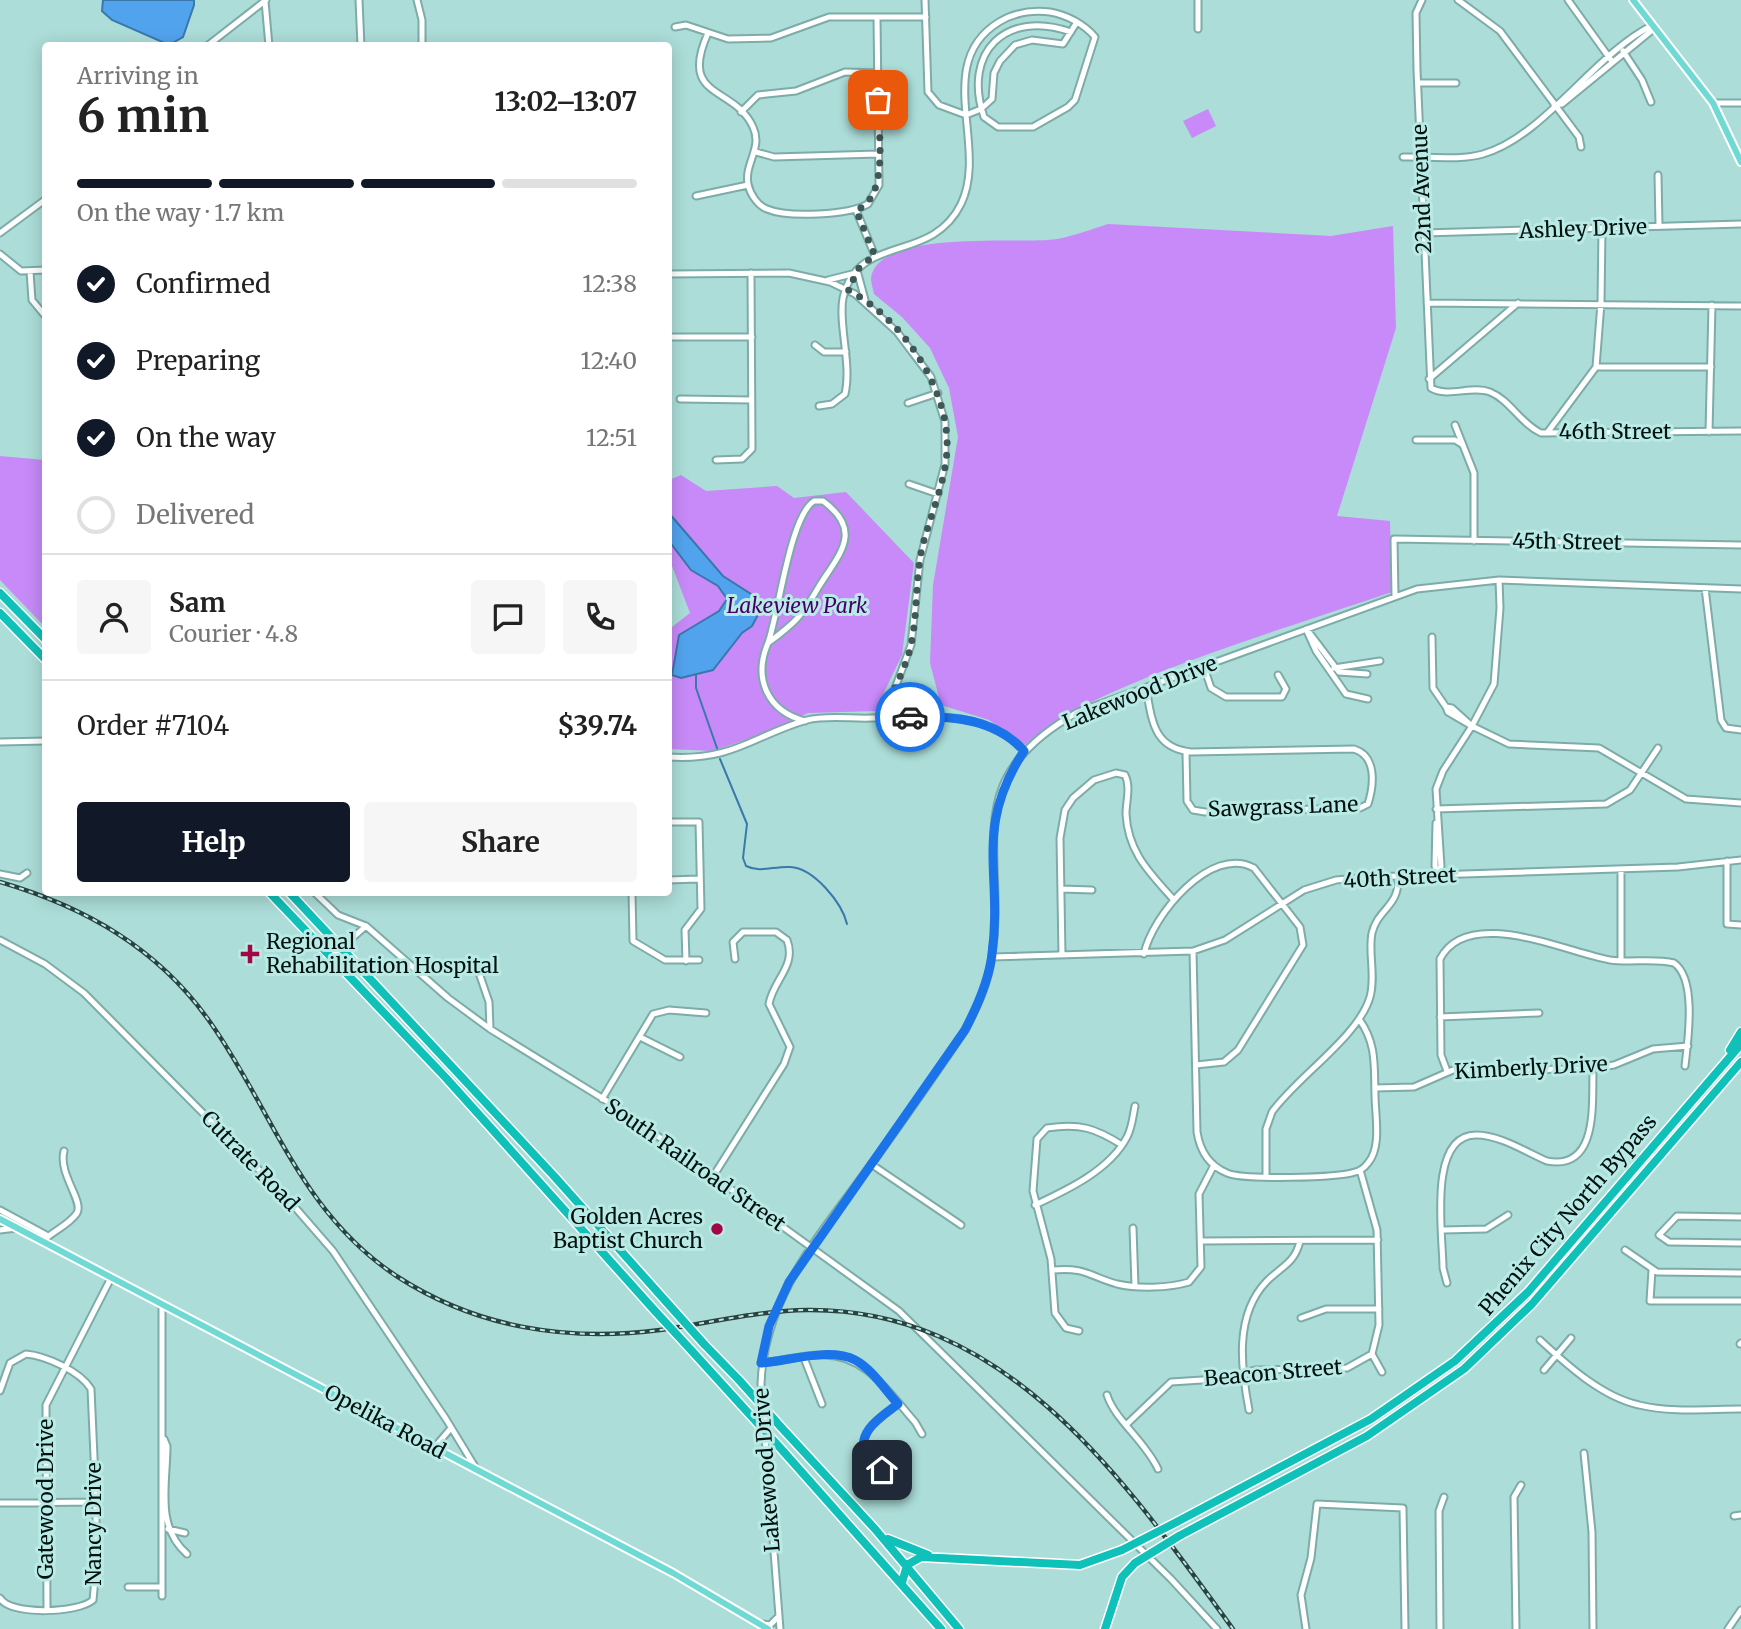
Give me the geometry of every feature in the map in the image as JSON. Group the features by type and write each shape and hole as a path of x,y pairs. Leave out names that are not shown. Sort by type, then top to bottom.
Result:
{"highway":[{"path":"0,593 42,636"},
{"path":"0,613 42,656"},
{"path":"273,896 446,1078 941,1629"},
{"path":"293,896 740,1380 907,1565 959,1629"},
{"path":"1721,1066 1741,1032"},
{"name":"Phenix City North Bypass","path":"930,1556 1068,1565 1094,1562 1122,1550 1371,1419 1455,1362 1528,1292 1741,1044"},
{"name":"Phenix City North Bypass","path":"1105,1629 1122,1577 1150,1552 1377,1430 1464,1369 1532,1304 1741,1062"},
{"path":"875,1529 895,1544 930,1556"},
{"path":"902,1583 907,1565 915,1559 930,1556"}],"main road":[{"path":"1633,0 1713,103 1741,162"},
{"name":"Opelika Road","path":"0,1219 45,1239 111,1278 673,1573 768,1629"}],"street":[{"path":"212,42 265,0"},
{"path":"265,0 269,42"},
{"path":"359,0 361,42"},
{"path":"417,0 422,20 422,42"},
{"path":"925,0 928,92 939,105 966,115 981,109 992,99 995,73 1000,61 1016,46 1032,40 1063,44 1077,22"},
{"path":"1198,0 1198,29"},
{"name":"22nd Avenue","path":"1422,0 1416,13 1429,379"},
{"path":"1458,0 1500,32 1579,137 1581,147"},
{"path":"1568,0 1611,61"},
{"path":"819,406 832,404 845,394 843,300 857,273 875,256 925,241 953,218 969,184 965,68 972,50 990,28 1015,15 1042,11 1058,13 1087,27 1095,37 1075,100 1041,124 1009,129 998,127 984,117 976,79 984,55 998,40 1018,27 1041,24 1071,32"},
{"path":"675,27 686,25 728,39 771,38 829,17 926,17"},
{"path":"708,33 698,56 701,76 708,86 741,112 754,129 756,152 747,178 748,186 765,209 782,213 856,210 868,204 879,185 877,17"},
{"path":"1403,157 1474,156 1497,149 1522,133 1653,25"},
{"path":"1623,51 1643,80 1651,102"},
{"path":"741,112 758,95 796,91 845,72 878,73"},
{"path":"1418,83 1456,83"},
{"path":"1713,103 1741,103"},
{"path":"756,152 774,157 878,154"},
{"path":"1658,175 1659,226"},
{"path":"696,196 748,186"},
{"path":"0,233 42,202"},
{"path":"856,210 875,256"},
{"name":"Ashley Drive","path":"1424,233 1741,224"},
{"path":"1547,433 1596,367 1601,303 1602,229"},
{"path":"0,254 21,271 42,270"},
{"path":"30,271 32,300 42,312"},
{"path":"716,460 742,459 750,453 754,439 751,273"},
{"path":"672,274 789,273 826,280 848,290 866,303 907,342 924,364 938,393 945,422 947,450 920,560 911,645 884,718"},
{"path":"826,280 857,273"},
{"path":"857,273 866,303"},
{"path":"1427,303 1741,306"},
{"path":"1429,379 1518,303"},
{"path":"1709,432 1712,305"},
{"path":"672,337 752,337"},
{"path":"815,345 824,352 846,352"},
{"path":"1596,367 1711,367"},
{"name":"46th Street","path":"1429,379 1436,390 1493,393 1532,429 1547,433 1741,431"},
{"path":"908,403 938,393"},
{"path":"680,399 752,400"},
{"path":"1455,425 1474,473 1474,541"},
{"path":"1416,440 1455,440 1463,445"},
{"path":"909,484 938,494"},
{"path":"768,643 805,612 841,552 845,539 843,521 823,500 814,501 804,510 802,524 788,554 761,671 769,699 793,718 805,721 957,717 1010,737 1024,751"},
{"name":"45th Street","path":"1395,596 1394,538 1741,545"},
{"path":"1438,875 1441,866 1436,822 1438,779 1472,726 1494,684 1500,608 1499,580"},
{"name":"Lakewood Drive","path":"780,1629 761,1404 761,1363 777,1303 811,1248 965,1030 980,1000 992,957 992,843 996,809 1007,777 1024,751 1056,725 1078,712 1395,596 1450,583 1499,580 1741,589"},
{"path":"1705,588 1721,720 1726,728 1741,730"},
{"path":"1306,629 1339,672 1367,674"},
{"path":"1306,629 1316,651 1346,694 1368,699"},
{"path":"1432,638 1433,688 1446,708 1470,721 1472,726 1509,744 1599,748 1686,799 1741,803"},
{"path":"1334,668 1380,661"},
{"path":"1203,667 1211,688 1226,697 1282,697 1286,689 1278,675"},
{"path":"1146,688 1160,738 1170,749 1186,751"},
{"path":"672,757 726,754 805,721"},
{"path":"0,741 42,741"},
{"path":"1436,809 1606,804 1630,790 1658,748"},
{"name":"Sawgrass Lane","path":"1354,749 1361,751 1370,761 1371,795 1368,804 1360,808 1205,812 1194,810 1187,801 1186,751 1354,749"},
{"path":"1062,955 1060,838 1065,810 1073,798 1094,780 1116,773 1125,775 1128,785 1126,818 1132,846 1138,859 1173,899"},
{"path":"672,822 699,822 701,909 685,930 686,961"},
{"path":"1727,860 1727,924 1741,925"},
{"name":"40th Street","path":"992,957 1192,951 1225,940 1304,890 1336,880 1621,869 1741,860"},
{"path":"1144,954 1154,925 1173,899 1219,866 1236,861 1254,867 1300,927 1303,945 1232,1057 1215,1064 1196,1065"},
{"path":"1620,961 1621,869"},
{"path":"0,874 20,878 27,873"},
{"path":"1266,1177 1266,1129 1272,1112 1365,1010 1372,986 1372,934 1379,917 1394,903 1398,876"},
{"path":"672,880 699,879"},
{"path":"1061,889 1092,890"},
{"name":"South Railroad Street","path":"318,896 338,915 366,926 441,992 490,1029 602,1099 714,1175 918,1326 1085,1497 1171,1579 1217,1629"},
{"path":"632,896 633,941 661,958 699,960"},
{"path":"331,957 366,926"},
{"path":"714,1175 784,1065 790,1046 769,1004 773,990 790,961 787,940 776,932 743,932 733,942 735,959"},
{"path":"1447,1071 1441,1055 1440,959 1455,941 1482,932 1501,933 1620,961 1665,961 1682,968 1688,986 1688,1046 1685,1066"},
{"name":"Cutrate Road","path":"0,940 45,964 84,993 286,1197 348,1270 477,1470"},
{"path":"1192,951 1199,1142 1214,1165 1237,1176 1345,1174 1360,1170 1374,1155 1374,1046 1359,1019"},
{"path":"478,970 489,1002 490,1029"},
{"path":"602,1099 653,1014 659,1011 683,1010 706,1013"},
{"path":"1440,1017 1539,1013"},
{"path":"640,1037 680,1057"},
{"name":"Kimberly Drive","path":"1375,1088 1414,1087 1447,1071 1590,1069 1614,1065 1653,1049 1688,1046"},
{"path":"1447,1283 1443,1268 1443,1164 1455,1144 1466,1136 1490,1136 1547,1161 1566,1161 1583,1149 1588,1141 1590,1084 1593,1074 1590,1069"},
{"path":"1035,1205 1076,1184 1103,1165 1122,1145 1130,1130 1135,1106"},
{"path":"1079,1331 1066,1328 1055,1313 1053,1270 1033,1191 1037,1139 1047,1128 1094,1128 1122,1145"},
{"path":"0,1210 45,1239 69,1221 79,1208 78,1199 65,1179 64,1151"},
{"path":"872,1164 961,1225"},
{"path":"1053,1270 1089,1271 1115,1283 1135,1286 1179,1285 1189,1282 1199,1270 1202,1241 1198,1214 1199,1194 1214,1165"},
{"name":"Beacon Street","path":"1127,1424 1171,1382 1218,1378 1244,1372 1346,1368 1372,1354 1378,1338 1378,1240 1360,1170"},
{"path":"1443,1230 1486,1228 1508,1215"},
{"path":"1741,1217 1677,1216 1659,1235 1669,1242 1741,1243"},
{"path":"0,1230 16,1228"},
{"path":"1133,1228 1135,1286"},
{"path":"1202,1241 1378,1240"},
{"path":"1248,1410 1243,1331 1251,1303 1268,1280 1294,1260 1300,1241"},
{"path":"1625,1250 1652,1270 1741,1273"},
{"path":"1652,1270 1650,1301 1741,1301"},
{"name":"Gatewood Drive","path":"47,1609 46,1405 63,1367 111,1278"},
{"path":"162,1304 162,1596"},
{"path":"1301,1318 1326,1309 1379,1309"},
{"path":"1544,1370 1571,1338"},
{"path":"1541,1340 1557,1356 1611,1395 1638,1405 1666,1409 1741,1409"},
{"path":"761,1363 827,1354 856,1360 922,1433"},
{"path":"1372,1354 1382,1372"},
{"name":"Nancy Drive","path":"0,1391 6,1371 18,1357 36,1355 87,1382 93,1393 96,1502 93,1600 82,1608 16,1610 1,1601"},
{"path":"804,1358 822,1404"},
{"path":"1107,1395 1116,1414 1127,1424 1158,1469"},
{"path":"882,1470 866,1457 863,1440 867,1431 898,1404"},
{"path":"434,1448 451,1428"},
{"path":"164,1439 167,1446 168,1529 187,1553"},
{"path":"1584,1453 1592,1532 1593,1629"},
{"path":"1516,1629 1514,1497 1521,1485"},
{"path":"1440,1629 1439,1511 1444,1497"},
{"path":"0,1503 96,1502"},
{"path":"1306,1629 1301,1595 1311,1558 1317,1504 1403,1508 1405,1629"},
{"path":"168,1529 185,1533"},
{"path":"128,1587 161,1587"},
{"path":"1728,1629 1741,1610"},
{"path":"760,1624 770,1625 778,1617"}],"green space":[{"path":"1208,109 1216,126 1192,138 1183,121"},
{"path":"1108,224 1331,236 1393,226 1396,328 1337,516 1390,521 1392,592 1155,674 1071,713 1025,745 989,720 941,705 930,663 933,585 958,437 949,388 930,348 902,317 874,294 871,278 880,262 898,252 923,245 1057,239"},
{"path":"0,456 42,460 42,624 0,580"},
{"name":"Lakeview Park","path":"681,475 706,491 777,486 794,498 846,492 914,563 902,655 875,711 808,713 766,733 712,751 672,749 672,627 690,613 672,566 672,479"}],"water":[{"path":"103,0 194,0 183,37 174,42 162,42 112,20 102,11"},
{"path":"672,517 723,576 754,596 760,611 752,626 742,633 713,670 681,678 672,675 679,635 719,611 727,599 718,586 691,570 672,545"}],"waterway":[{"path":"696,675 696,688 718,751"},
{"path":"720,759 747,824 743,858 746,866 762,869 790,867 808,873 833,897 847,924"}],"railway":[{"path":"0,882 31,892 90,918 143,952 167,972 210,1022 312,1192 336,1223 364,1251 398,1277 459,1308 491,1319 558,1332 591,1334 660,1330 807,1310 879,1317 944,1339 1003,1372 1056,1414 1105,1464 1150,1518 1233,1629"}],"way so far":[{"path":"878,100 879,185 868,204 856,210 875,256 860,266 848,290 877,312 907,342 924,364 938,393 947,436 945,464 920,560 911,645 884,718 910,717"}],"place":[{"name":"Regional Rehabilitation Hospital","path":"250,954"},
{"name":"Golden Acres Baptist Church","path":"717,1229"}],"route":[{"path":"882,1470 866,1457 862,1449 863,1440 867,1431 898,1404 867,1369 856,1360 827,1354 761,1363 777,1303 829,1222 965,1030 980,1000 992,957 992,843 996,809 1007,777 1024,751 1010,737 973,721 943,716 910,717"}]}
